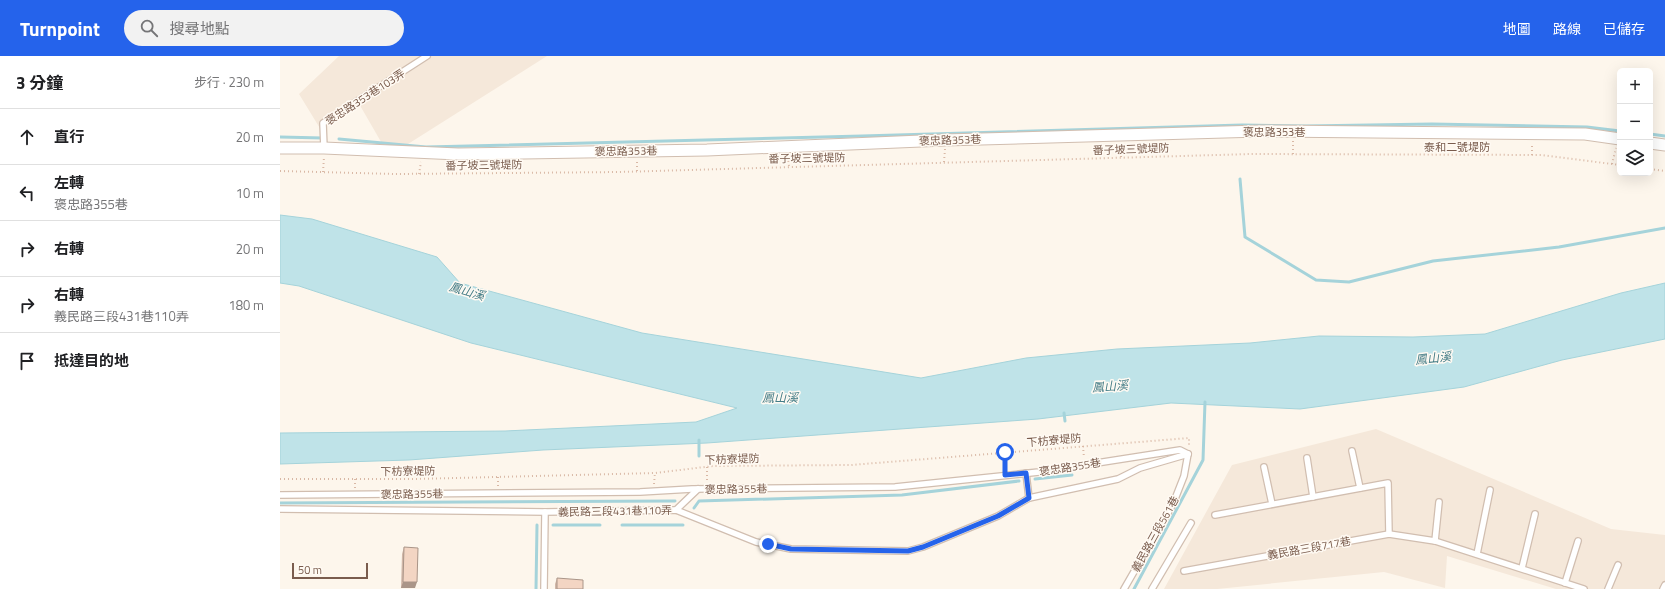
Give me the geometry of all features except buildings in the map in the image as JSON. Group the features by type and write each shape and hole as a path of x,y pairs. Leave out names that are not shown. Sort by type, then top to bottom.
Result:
{"street":[{"name":"褒忠路353巷","path":"280,148 324,148 466,154 706,150 1052,136 1294,132 1585,134 1617,139"},
{"path":"1653,143 1665,145"}],"lane":[{"name":"褒忠路353巷103弄","path":"324,148 323,123 427,56"},
{"name":"褒忠路355巷","path":"280,495 895,487 1026,473 1180,450 1188,454"},
{"path":"1352,451 1360,488"},
{"name":"義民路三段431巷110弄","path":"545,512 676,510 756,542 791,549 908,551 923,547 998,516 1029,498 1118,479 1140,468 1188,454"},
{"name":"義民路三段561巷","path":"1124,589 1173,504 1184,476 1188,454"},
{"path":"1307,458 1313,497"},
{"path":"1264,467 1272,504"},
{"path":"1026,473 1029,498"},
{"path":"1215,514 1388,483 1389,534"},
{"path":"676,510 698,489"},
{"path":"1477,554 1490,490"},
{"path":"1435,541 1439,502"},
{"name":"褒忠路355巷","path":"280,509 545,512"},
{"path":"544,589 545,512"},
{"path":"1522,568 1535,514"},
{"path":"1152,589 1191,523"},
{"name":"義民路三段717巷","path":"1184,571 1389,534 1435,541 1584,589"},
{"path":"1565,582 1578,541"},
{"path":"1608,589 1618,565"},
{"path":"1663,589 1665,585"}],"path":[{"path":"1293,154 1294,132"},
{"path":"1612,164 1619,140"},
{"path":"323,172 324,148"},
{"name":"泰和二號堤防","path":"1293,154 1541,155 1617,165"},
{"name":"番子坡三號堤防","path":"280,171 395,174 619,172 1293,154"},
{"path":"1653,170 1665,172"},
{"name":"下枋寮堤防","path":"280,479 415,479 655,473 707,466 851,466 1005,452 1189,438 1188,454"},
{"path":"1083,446 1085,465"},
{"path":"1005,452 1005,475"},
{"path":"707,466 708,489"},
{"path":"654,491 655,473"}],"shaded area":[{"path":"339,56 547,56 408,144 384,147 358,102 321,130 299,94"},
{"path":"1376,429 1611,529 1665,535 1665,589 1556,589 1447,556 1445,588 1384,572 1217,589 1164,589 1232,465"}],"water":[{"name":"鳳山溪","path":"280,215 312,219 437,257 460,283 642,333 921,378 1026,358 1117,349 1250,343 1319,336 1413,337 1485,334 1621,293 1665,283 1665,339 1562,360 1464,387 1300,409 1171,403 1038,419 707,443 543,450 409,460 280,464 280,433 505,431 696,422 737,408 471,343 299,286 280,283"}],"waterway":[{"path":"339,139 426,147 1242,125 1306,126 1432,124 1587,127 1617,131"},
{"path":"1653,134 1665,136"},
{"path":"280,137 323,138"},
{"path":"1240,179 1245,237 1316,280 1349,282 1433,261 1559,247 1665,228"},
{"path":"1134,589 1203,460 1205,402"},
{"path":"1064,413 1065,421"},
{"path":"699,440 699,456"},
{"path":"1035,479 1072,475"},
{"path":"694,508 699,501 902,495 1019,481"},
{"path":"280,503 675,501"},
{"path":"536,589 537,525"},
{"path":"553,525 600,525"},
{"path":"622,525 683,525"}],"route":[{"path":"768,544 791,549 820,550 908,551 923,547 998,516 1029,498 1026,473 1005,475 1005,452"}]}
